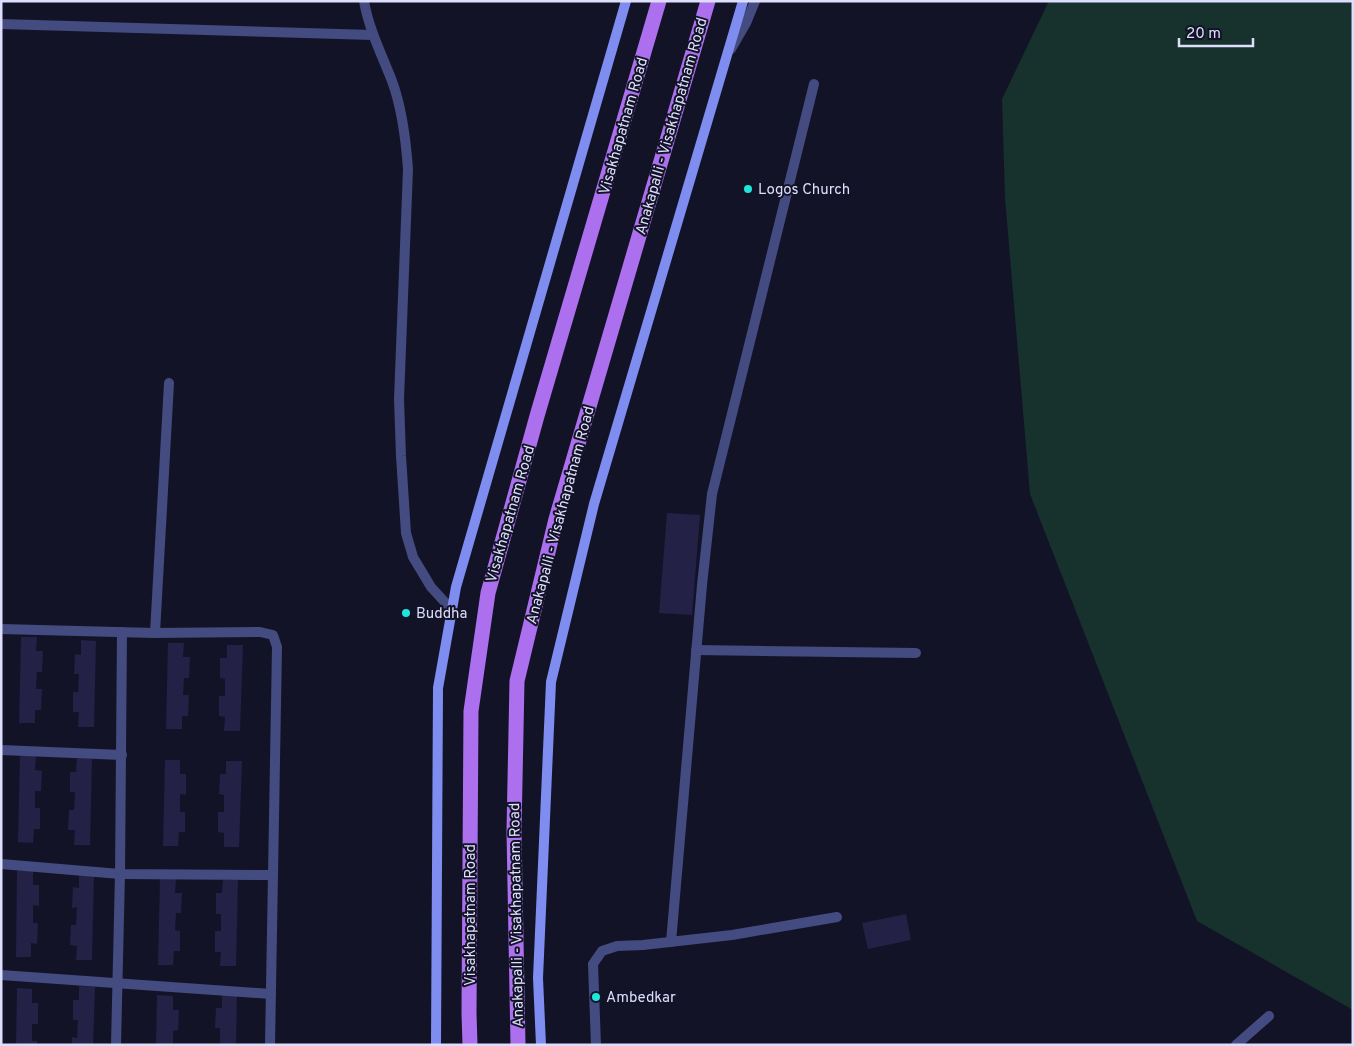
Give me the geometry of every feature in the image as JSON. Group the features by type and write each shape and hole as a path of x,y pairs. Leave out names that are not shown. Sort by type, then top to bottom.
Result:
{"main road":[{"name":"Visakhapatnam Road","path":"470,1045 471,711 488,593 537,416 659,1"},
{"name":"Anakapalli - Visakhapatnam Road","path":"518,1045 514,831 517,681 556,519 708,1"}],"street":[{"path":"364,1 372,35 393,84 406,142 408,169 399,399 400,456 406,534 413,557 431,587 452,610"},
{"path":"436,1045 438,688 456,587 626,1"},
{"path":"541,1045 538,978 551,682 594,504 743,1"},
{"path":"727,56 756,1"},
{"path":"1,24 372,35"},
{"path":"671,942 696,650 712,494 814,84"},
{"path":"155,633 169,383"},
{"path":"1,629 155,633 260,632 272,636 277,647 270,1045"},
{"path":"116,1045 122,755 122,632"},
{"path":"696,650 916,653"},
{"path":"1,750 122,755"},
{"path":"1,864 120,874 273,875"},
{"path":"596,1045 593,964 602,951 617,946 732,935 837,917"},
{"path":"1,975 271,994"},
{"path":"1236,1045 1269,1016"}],"green space":[{"path":"1049,1 1353,1 1353,1010 1197,921 1030,494 1005,198 1002,99"}],"building":[{"path":"667,513 700,515 692,615 659,613"},
{"path":"21,637 37,637 36,651 43,651 42,672 37,672 36,689 42,689 41,710 35,710 35,723 19,723"},
{"path":"81,640 96,641 94,727 78,727 79,712 73,712 73,692 78,692 79,674 74,674 75,654 81,655"},
{"path":"168,643 184,643 183,657 190,657 189,678 184,678 183,695 189,695 188,716 182,716 182,729 166,729"},
{"path":"227,645 243,645 240,731 224,731 225,717 219,716 219,696 225,696 225,679 220,678 220,658 227,658"},
{"path":"20,756 36,756 35,770 42,771 41,791 35,791 35,808 40,808 40,829 34,829 33,843 18,842"},
{"path":"77,758 92,759 90,845 74,845 75,830 68,830 69,810 74,810 75,792 70,792 70,772 76,772"},
{"path":"165,760 180,760 180,774 186,774 186,795 180,794 180,812 185,812 185,832 179,832 178,846 163,846"},
{"path":"226,761 242,761 239,847 224,847 224,833 218,832 218,812 224,812 224,795 219,794 220,774 226,774"},
{"path":"17,871 33,871 33,885 39,885 39,906 33,905 33,923 38,923 37,944 31,943 31,957 16,957"},
{"path":"79,873 94,874 92,960 76,960 77,946 70,945 71,925 76,925 77,907 72,908 73,887 79,888"},
{"path":"160,878 176,878 175,893 182,893 181,913 176,913 175,930 180,931 180,951 174,951 173,965 158,965"},
{"path":"223,880 238,880 236,966 220,966 221,952 215,952 215,931 221,931 221,914 216,914 216,893 222,893"},
{"path":"906,914 911,940 868,949 862,923"},
{"path":"79,986 95,987 93,1045 72,1045 72,1037 77,1038 78,1020 73,1020 73,1000 79,1000"},
{"path":"17,988 32,989 32,1003 38,1003 38,1024 32,1024 32,1041 37,1041 37,1045 16,1045"},
{"path":"222,994 237,995 236,1045 220,1045 220,1028 215,1028 216,1008 222,1008"},
{"path":"157,995 173,996 173,1010 179,1010 178,1030 173,1031 173,1045 156,1045"}],"place":[{"name":"Logos Church","path":"748,189"},
{"name":"Buddha","path":"406,613"},
{"name":"Ambedkar","path":"596,997"}]}
